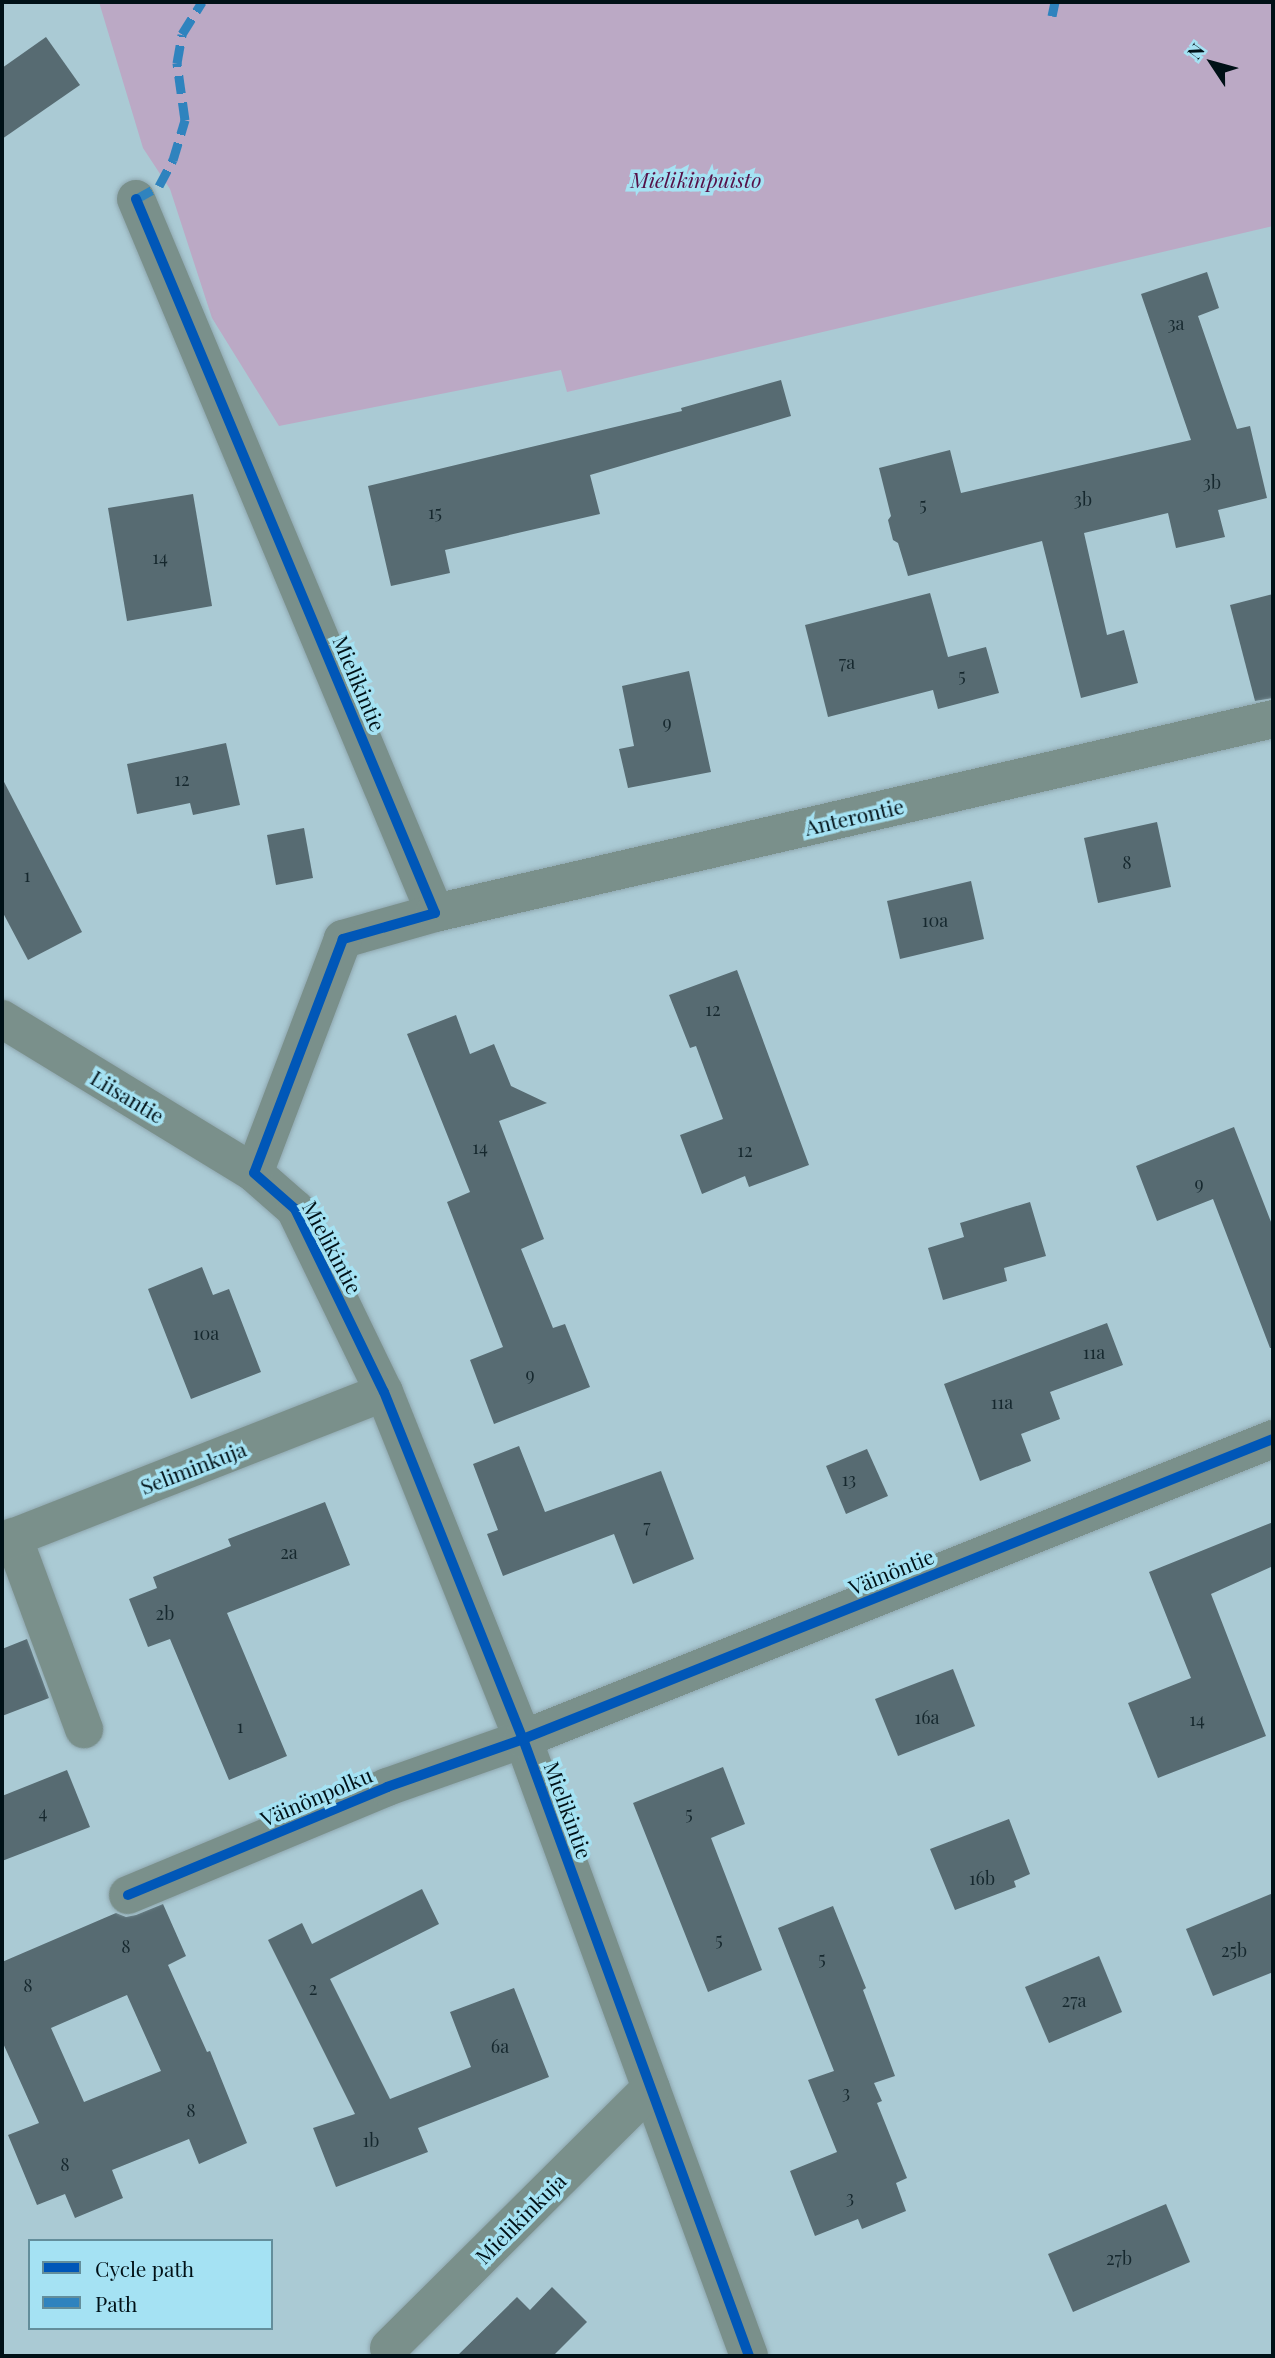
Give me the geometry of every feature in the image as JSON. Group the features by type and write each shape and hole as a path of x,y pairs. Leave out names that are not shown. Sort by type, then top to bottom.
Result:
{"street":[{"name":"Mielikintie","path":"136,199 435,913"},
{"name":"Anterontie","path":"435,913 1273,719"},
{"path":"254,1173 343,939 435,913"},
{"name":"Liisantie","path":"2,1019 254,1173"},
{"name":"Mielikintie","path":"254,1173 295,1209 384,1392 523,1739 749,2356"},
{"name":"Seliminkuja","path":"8,1540 384,1392"},
{"name":"Väinöntie","path":"523,1739 1273,1438"},
{"path":"8,1540 84,1729"},
{"name":"Väinönpolku","path":"128,1895 387,1787 523,1739"},
{"name":"Mielikinkuja","path":"388,2348 650,2088"}],"green space":[{"name":"Mielikinpuisto","path":"99,2 1273,2 1273,226 567,392 561,370 279,426 212,318 170,189 143,148"}],"building":[{"path":"46,37 80,85 2,139 2,68"},
{"path":"1207,272 1219,308 1198,316 1237,429 1250,426 1267,498 1218,510 1225,537 1176,548 1168,513 1084,533 1107,635 1124,630 1138,683 1081,698 1042,541 908,576 898,543 893,540 888,520 891,516 879,468 950,450 961,493 1191,440 1141,294"},
{"path":"781,380 791,416 590,475 600,514 445,550 450,573 391,586 368,486 682,411 681,408"},
{"path":"193,494 212,606 127,621 108,508"},
{"path":"930,593 948,657 986,647 999,693 938,709 933,690 828,717 805,625"},
{"path":"1273,594 1273,698 1255,701 1230,605"},
{"path":"689,671 711,772 628,788 619,749 634,746 622,686"},
{"path":"226,743 240,805 193,815 190,803 137,814 127,764"},
{"path":"2,778 82,932 28,960 2,911"},
{"path":"1157,822 1171,887 1098,903 1084,838"},
{"path":"304,828 313,878 276,885 267,835"},
{"path":"971,881 984,939 900,959 887,901"},
{"path":"737,970 809,1165 749,1187 745,1176 702,1194 680,1135 723,1119 696,1046 690,1048 669,995"},
{"path":"456,1015 470,1054 494,1044 511,1086 547,1103 499,1121 544,1239 521,1249 553,1328 565,1324 590,1387 494,1424 470,1360 503,1347 447,1202 470,1192 407,1034"},
{"path":"1234,1127 1273,1227 1273,1348 1270,1348 1213,1199 1157,1221 1136,1166"},
{"path":"1030,1202 1046,1256 1004,1268 1007,1281 943,1300 928,1248 964,1237 960,1223"},
{"path":"202,1267 213,1295 229,1289 261,1372 191,1399 148,1289"},
{"path":"1107,1323 1123,1365 1050,1392 1060,1419 1021,1434 1031,1461 980,1481 944,1384"},
{"path":"519,1446 545,1512 661,1471 694,1559 633,1584 614,1534 503,1576 487,1534 498,1530 473,1464"},
{"path":"867,1449 888,1496 846,1514 826,1466"},
{"path":"325,1502 350,1565 227,1613 287,1756 229,1780 170,1639 148,1647 129,1599 157,1588 153,1577 231,1546 228,1539"},
{"path":"1273,1522 1273,1566 1211,1594 1266,1736 1158,1778 1128,1703 1191,1678 1149,1572"},
{"path":"27,1639 49,1698 2,1716 2,1649"},
{"path":"953,1669 975,1726 898,1756 875,1699"},
{"path":"723,1767 745,1824 711,1838 762,1970 708,1992 633,1803"},
{"path":"67,1770 90,1827 2,1861 2,1796"},
{"path":"1009,1819 1030,1874 1014,1881 1016,1887 955,1910 930,1849"},
{"path":"422,1889 439,1924 330,1979 390,2099 471,2067 450,2012 514,1988 549,2077 418,2128 428,2152 336,2187 313,2128 355,2114 268,1940 302,1923 312,1944"},
{"path":"1273,1893 1273,1972 1213,1996 1186,1929"},
{"path":"163,1904 186,1956 168,1965 207,2052 210,2051 247,2143 199,2164 189,2139 112,2170 123,2198 75,2218 65,2194 37,2205 8,2135 39,2123 2,2041 2,1962 116,1913 126,1917","holes":["127,1995 161,2071 84,2102 51,2028"]},
{"path":"833,1906 866,1988 863,1990 895,2076 874,2083 882,2101 877,2103 907,2178 896,2183 906,2211 862,2229 858,2219 815,2236 790,2171 837,2152 808,2080 834,2071 778,1928"},
{"path":"1099,1956 1122,2012 1049,2043 1025,1987"},
{"path":"1166,2204 1190,2262 1073,2312 1048,2254"},
{"path":"552,2287 587,2322 553,2356 457,2356 517,2297 530,2310"}],"marked path":[{"path":"136,199 159,186 173,160 185,120 177,63 182,34 202,2"},
{"path":"1052,16 1055,2"}],"cycle path":[{"path":"136,199 435,913 343,939 254,1173 295,1209 384,1392 523,1739 749,2356"},
{"path":"128,1895 387,1787 523,1739 1273,1439"}]}
